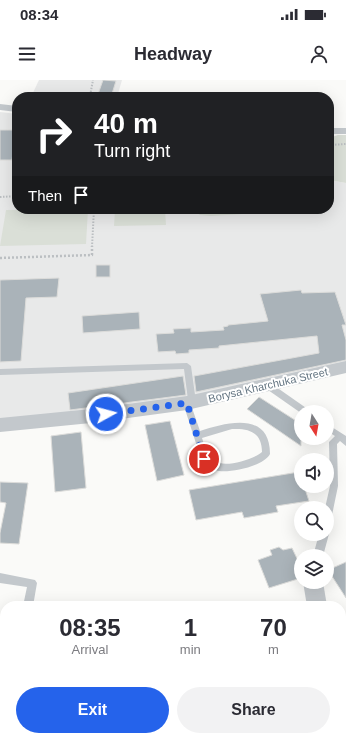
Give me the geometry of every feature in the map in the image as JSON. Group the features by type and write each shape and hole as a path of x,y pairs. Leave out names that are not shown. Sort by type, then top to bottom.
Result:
{"street":[{"path":"0,108 12,109"},
{"path":"334,131 346,131"},
{"name":"Borysa Kharchuka Street","path":"0,425 91,416 189,403 346,367"},
{"path":"315,589 316,601"}],"lane":[{"path":"0,372 187,366 189,403 197,436 204,459 219,467 236,466 259,460 266,454 264,439 256,430 243,424 222,426 197,436"},
{"path":"269,385 271,388 296,405"},
{"path":"334,432 343,439"},
{"path":"331,501 334,486 333,442 343,439"},
{"path":"0,578 32,583 29,601"}],"path":[{"path":"91,92 94,80"},
{"path":"334,145 346,144"},
{"path":"0,197 12,196"},
{"path":"0,258 92,255 94,214"}],"shaded area":[{"path":"39,80 122,80 118,92 33,92"},
{"path":"0,112 12,113 12,214 334,214 334,181 346,183 346,367 187,403 0,425"},
{"path":"346,135 346,183 334,181 334,136"},
{"path":"6,210 12,210 12,214 88,214 86,244 0,246"},
{"path":"115,214 165,214 166,225 114,226"},
{"path":"198,214 243,214 211,216"}],"building":[{"path":"103,80 116,81 113,92 99,92"},
{"path":"0,130 12,130 12,160 0,160"},
{"path":"96,265 110,265 110,277 96,277"},
{"path":"59,278 57,297 26,298 21,361 0,362 0,280"},
{"path":"301,290 302,293 335,292 346,325 342,325 346,340 346,360 196,392 194,376 319,353 317,336 219,346 219,348 189,350 189,353 176,354 175,351 158,352 156,334 174,333 173,329 191,328 191,332 224,330 223,327 228,325 268,321 260,294"},
{"path":"139,312 140,329 83,333 82,316"},
{"path":"183,376 186,395 70,410 68,393"},
{"path":"259,397 294,420 294,441 247,409"},
{"path":"170,421 184,475 157,481 145,425"},
{"path":"81,432 86,488 55,492 51,436"},
{"path":"294,473 294,493 306,493 309,501 294,501 294,503 276,506 278,512 244,518 242,512 196,520 189,490"},
{"path":"0,482 28,483 19,544 0,543 0,533 6,503 0,502"},
{"path":"279,547 283,550 292,548 294,552 294,580 269,588 258,560 272,555 270,550"},
{"path":"346,562 346,598 334,579 334,567"}],"route":[{"path":"106,414 187,403 204,459"}]}
